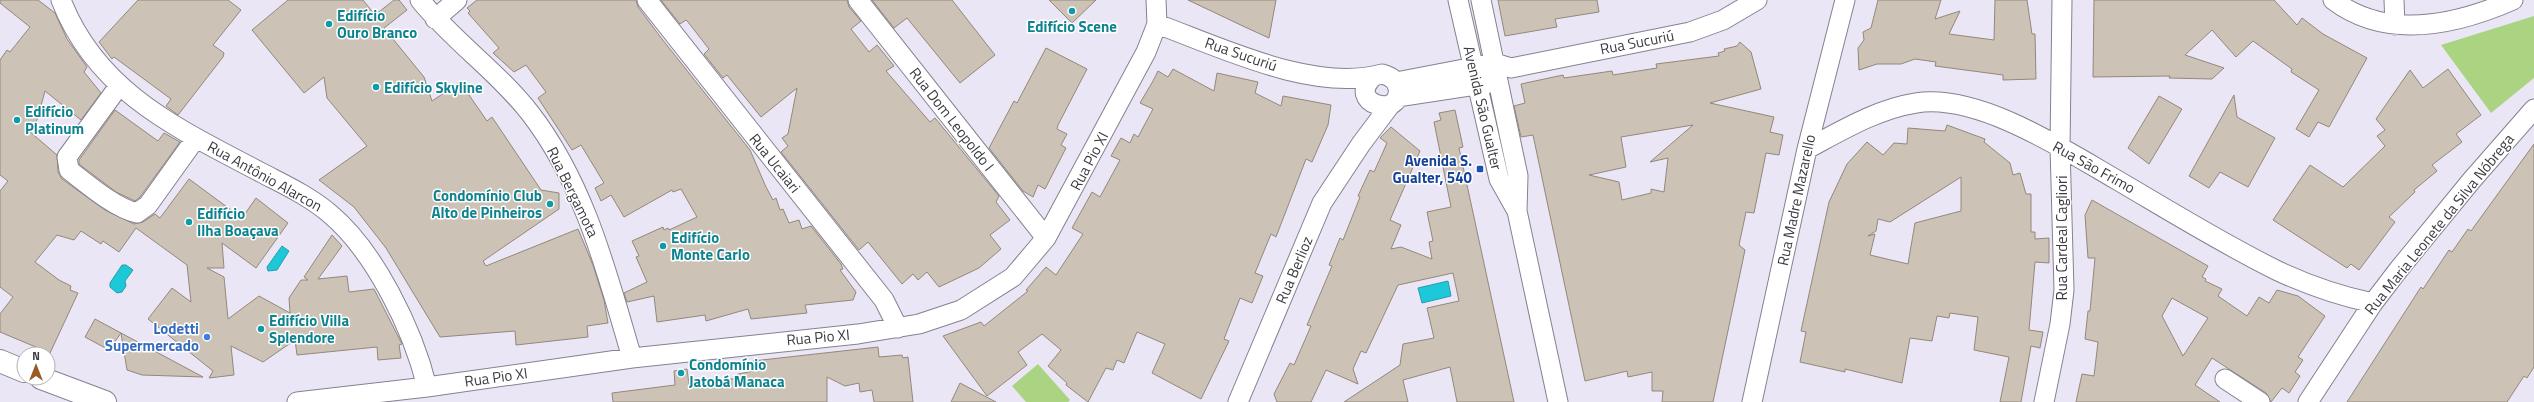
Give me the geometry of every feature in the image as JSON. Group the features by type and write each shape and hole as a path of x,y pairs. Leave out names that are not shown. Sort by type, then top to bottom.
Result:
{"main road":[{"path":"0,361 16,368"},
{"path":"56,384 105,402"}],"street":[{"name":"Rua Antônio Alarcon","path":"61,0 84,44 119,86 153,113 196,138 295,190 317,204 334,218 368,259 407,324 427,387"},
{"name":"Rua Bergamota","path":"420,0 435,19 512,92 544,135 566,172 596,238 632,358"},
{"path":"435,19 457,0"},
{"name":"Rua Ucaiari","path":"647,0 884,300 898,328"},
{"name":"Rua Dom Leopoldo I","path":"858,0 1046,238"},
{"name":"Rua Pio XI","path":"297,402 427,387 632,358 898,328 935,320 961,310 991,294 1013,277 1046,238 1146,52 1157,24 1156,0"},
{"name":"Avenida São Gualter","path":"1458,0 1499,179 1517,211"},
{"name":"Avenida São Gualter","path":"1480,0 1501,70 1518,176 1517,211 1558,402"},
{"name":"Rua Sucuriú","path":"1157,24 1295,73 1328,78 1385,97 1501,70 1690,32 1723,20 1757,0"},
{"name":"Rua Madre Mazarello","path":"1752,402 1807,149 1845,0"},
{"name":"Rua Cardeal Cagliori","path":"2044,402 2057,340 2064,290 2060,147 2062,0"},
{"path":"2333,0 2376,22 2395,26 2422,26 2456,20 2512,0"},
{"path":"2394,0 2395,26"},
{"name":"Rua Sucuriú","path":"1328,78 1374,76 1382,74 1390,76 1385,97"},
{"path":"119,86 67,157 66,162 69,170 83,181 125,209 137,213 148,205 196,138"},
{"name":"Rua Berlioz","path":"1238,402 1322,203 1361,144 1385,97"},
{"name":"Rua São Frimo","path":"1807,149 1885,111 1916,103 1937,102 1963,105 1985,112 2060,147 2278,270 2330,291 2373,303"},
{"name":"Rua Maria Leonete da Silva Nóbrega","path":"2308,402 2373,303 2471,181 2534,109"},
{"path":"2225,379 2260,402"}],"green space":[{"path":"2534,16 2534,78 2491,113 2441,45"},
{"path":"1038,364 1070,400 1068,402 1026,402 1012,386"}],"water":[{"path":"282,246 289,251 277,270 268,271 267,267"},
{"path":"122,265 126,265 133,270 125,281 126,286 122,292 117,293 110,287 110,283"},
{"path":"1448,281 1451,296 1422,303 1418,288"}],"building":[{"path":"0,0 38,0 55,13 67,39 87,67 84,72 101,93 81,120 45,91 37,120 29,131 57,155 58,172 62,179 105,210 134,224 143,222 155,214 160,218 189,179 242,218 256,198 288,223 256,268 222,243 224,268 207,268 224,277 228,319 259,296 290,313 289,298 301,280 308,280 304,277 332,235 342,246 318,279 347,276 349,292 374,289 402,344 399,345 401,358 378,360 377,347 297,355 295,340 263,362 231,346 234,375 209,378 213,371 148,319 172,288 191,302 187,265 136,228 119,252 103,241 101,244 81,231 74,240 57,235 35,262 59,280 71,286 70,290 78,293 53,346 33,346 0,332 0,314 13,297 0,287 0,191 8,181 0,175 0,60 7,50 10,52 30,27 0,3"},
{"path":"138,0 228,0 241,10 213,45 224,53 223,57 178,115 166,106 171,99 114,57 112,59 99,42"},
{"path":"288,0 363,0 375,15 394,0 399,0 407,10 384,28 424,77 432,101 460,82 487,121 492,117 541,190 559,193 559,209 483,261 486,266 578,229 593,265 604,300 608,323 587,326 588,337 516,345 515,331 440,337 386,248 354,207 319,180 367,146 327,98 324,77 304,93 252,30"},
{"path":"477,0 636,0 638,7 662,39 750,150 766,187 773,200 776,198 780,210 783,209 789,223 799,220 802,229 811,226 841,264 843,269 840,270 856,292 853,300 805,305 807,313 751,319 748,309 706,321 705,315 657,322 654,296 627,302 624,293 647,282 636,257 639,256 632,241 663,227 664,230 668,228 669,230 697,217 681,189 673,192 672,190 624,217 611,195 601,201 595,188 604,183 581,145 572,150 538,98 546,92 526,65 514,72 493,53 499,48 468,13 470,11 467,8"},
{"path":"661,0 847,0 849,7 861,21 851,29 869,52 877,45 894,66 886,71 930,122 935,118 999,196 996,202 1010,220 990,235 1001,249 979,268 939,287 927,272 918,280 913,274 902,284 868,242 859,250 781,152 788,146 782,138 788,134 797,88 761,117 727,75 723,78 704,54 709,49 688,22 686,20 680,24"},
{"path":"872,0 952,0 995,55 960,83 907,18 894,28"},
{"name":"Edifício Scene","path":"1049,0 1096,0 1072,23"},
{"path":"1188,0 1276,0 1269,38 1247,28"},
{"path":"1498,0 1597,0 1599,12 1555,19 1557,27 1505,36"},
{"path":"1878,0 1941,0 1935,19 1960,11 1949,34 1994,40 1995,0 2027,0 2032,34 2035,34 2036,79 2003,80 2003,75 1935,66 1936,62 1915,59 1901,64 1877,64 1859,70 1858,48 1864,40 1863,32 1871,28"},
{"path":"2094,0 2274,0 2297,25 2302,18 2323,34 2367,58 2329,127 2318,122 2309,137 2296,129 2319,90 2291,72 2292,69 2253,41 2236,57 2212,30 2185,55 2224,68 2212,79 2169,78 2170,76 2093,77"},
{"path":"1740,42 1751,52 1761,89 1710,103 1774,117 1770,132 1783,135 1779,155 1766,153 1754,213 1746,212 1739,245 1745,250 1713,402 1662,402 1663,391 1652,391 1652,372 1628,377 1627,371 1585,381 1533,135 1521,137 1514,106 1525,103 1521,84 1563,75 1564,78 1612,71 1613,75 1657,68 1656,64 1719,56 1718,53 1725,51 1724,49 1737,46","holes":["1693,125 1650,162 1668,158 1664,192 1651,189 1651,193 1622,200 1619,182 1589,175 1626,167 1621,137"]},
{"path":"1046,48 1087,69 1058,125 1057,129 1067,134 1061,145 1066,148 1045,189 1038,185 1033,197 1023,191 989,148 1014,101 1017,103"},
{"path":"1173,69 1214,91 1217,73 1258,82 1255,93 1281,106 1283,96 1331,105 1328,125 1312,162 1306,159 1276,237 1271,234 1255,273 1263,276 1252,303 1240,298 1224,339 1229,341 1201,399 1152,373 1165,344 1137,332 1124,363 1117,360 1113,370 1106,368 1088,402 1066,385 1067,383 1048,366 1061,350 1042,334 1018,352 1027,365 987,396 943,336 981,322 984,326 1028,291 1026,290 1046,267 1056,275 1083,234 1072,228 1092,192 1100,197 1120,160 1111,156 1121,138 1130,143 1134,134 1138,137 1153,109 1140,103 1158,71 1168,77"},
{"path":"2448,69 2481,115 2456,134 2462,142 2432,165 2437,171 2414,190 2415,192 2389,217 2395,222 2359,270 2351,264 2347,268 2273,220 2310,165 2343,187 2385,146 2377,136 2385,130 2376,119 2410,70 2423,88"},
{"path":"2234,95 2237,117 2275,138 2248,187 2220,172 2209,188 2189,176"},
{"path":"2159,96 2182,109 2149,164 2128,148"},
{"path":"115,110 158,141 164,133 180,142 140,197 135,201 116,192 79,164 79,160"},
{"path":"1455,110 1463,147 1459,148 1514,402 1457,402 1450,367 1403,380 1408,402 1344,402 1400,365 1403,344 1434,338 1427,308 1459,301 1453,273 1398,285 1366,353 1361,351 1353,369 1358,384 1326,370 1311,402 1277,402 1274,394 1290,363 1294,365 1311,326 1307,325 1332,266 1329,265 1340,238 1343,240 1360,197 1358,196 1370,170 1374,172 1387,143 1380,138 1391,127 1420,151 1390,220 1401,225 1391,249 1401,247 1432,259 1429,242 1433,241 1427,212 1451,207 1434,122 1441,120 1439,113"},
{"path":"1947,125 1985,139 1984,142 2010,163 2013,175 2020,173 2026,194 2031,194 2031,232 2035,232 2035,239 2049,238 2049,263 2035,262 2029,330 2043,332 2040,348 2031,346 2021,402 2000,402 2009,357 1974,350 1978,317 1950,313 1949,318 1937,316 1932,341 1910,338 1902,383 1845,369 1845,372 1800,362 1806,332 1801,331 1829,202 1847,164 1867,142 1883,155 1894,143 1907,144 1908,128 1945,131","holes":["1961,177 1961,211 1915,223 1908,264 1870,255 1875,234 1868,236 1876,231 1878,219 1890,222"]},
{"path":"2534,144 2534,367 2527,378 2524,376 2507,402 2347,402 2421,287 2423,289 2449,250 2452,252 2468,229 2471,231"},
{"path":"2092,200 2208,266 2202,277 2206,279 2205,281 2222,289 2218,296 2247,316 2259,297 2269,303 2277,290 2298,296 2325,316 2298,357 2303,360 2295,372 2300,376 2289,393 2282,388 2271,402 2266,393 2212,358 2195,385 2220,402 2076,402 2082,374 2094,376 2098,342 2085,339 2088,311 2090,311 2095,258 2088,258 2085,215","holes":["2172,298 2208,318 2183,356 2162,316"]},
{"path":"95,319 121,333 109,350 85,337"},
{"path":"121,333 203,377 142,375 127,370"},
{"path":"878,347 879,357 902,355 903,358 908,357 913,402 874,402 872,390 860,392 859,383 845,386 827,377 827,402 613,402 612,393 675,385 674,371 687,369 689,384 706,383 738,378 738,374 754,371 753,361"},
{"path":"960,383 996,402 951,402"}],"place":[{"name":"Edifício Scene","path":"1072,11"},
{"name":"Edifício Ouro Branco","path":"329,24"},
{"name":"Edifício Skyline","path":"376,87"},
{"name":"Edifício Platinum","path":"17,120"},
{"name":"Avenida S. Gualter, 540","path":"1480,169"},
{"name":"Condomínio Club Alto de Pinheiros","path":"550,204"},
{"name":"Edifício Ilha Boaçava","path":"189,222"},
{"name":"Edifício Monte Carlo","path":"663,246"},
{"name":"Edifício Villa Splendore","path":"261,329"},
{"name":"Lodetti Supermercado","path":"207,337"},
{"name":"Condomínio Jatobá Manaca","path":"681,373"}]}
